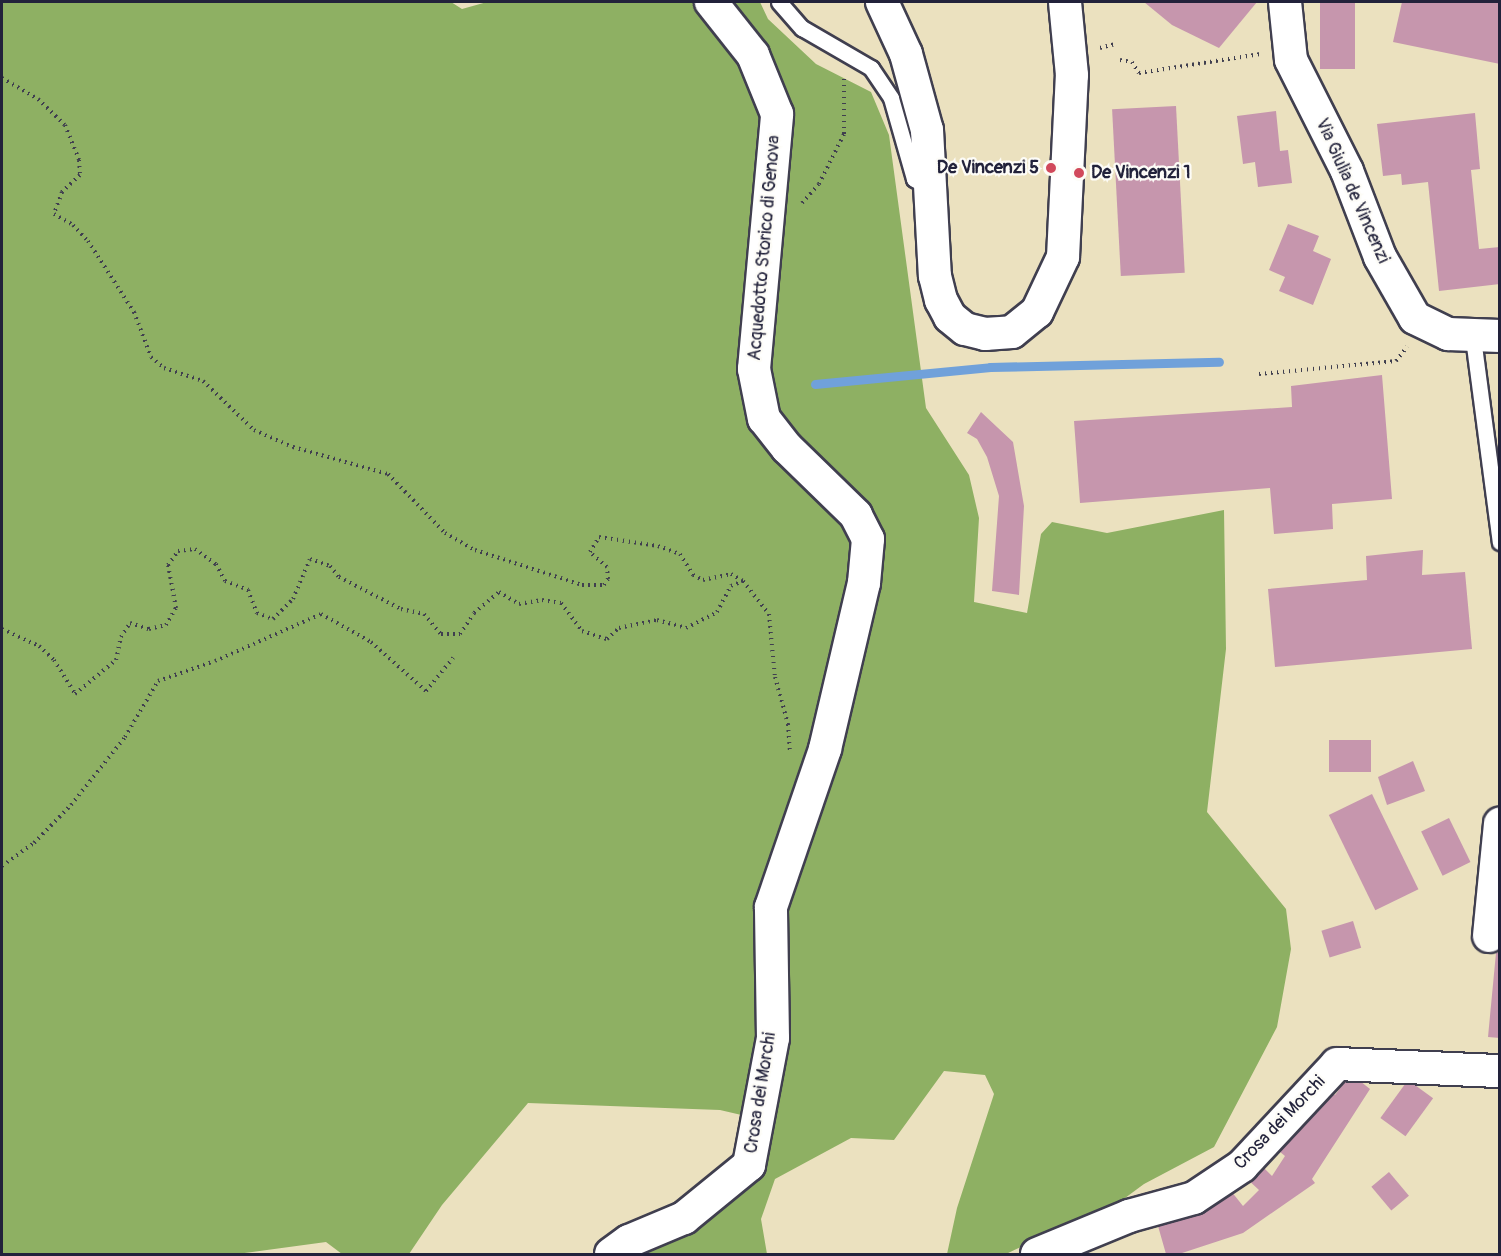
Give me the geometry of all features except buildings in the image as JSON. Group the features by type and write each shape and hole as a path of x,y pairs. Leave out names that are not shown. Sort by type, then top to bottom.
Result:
{"street":[{"name":"Acquedotto Storico di Genova","path":"711,2 753,55 777,114 754,369 764,419 787,448 856,515 867,539 864,583 825,749 800,824"},
{"path":"882,2 906,54 927,130 935,276 950,316 965,329 985,334 1012,332 1036,312 1063,257 1072,75 1065,2"},
{"name":"Via Giulia de Vincenzi","path":"1285,2 1288,50 1347,171 1380,257 1415,318 1424,325"},
{"path":"1424,325 1486,337"},
{"name":"Crosa dei Morchi","path":"611,1254 629,1241 684,1218 749,1165 773,1038 771,907 800,824"},
{"path":"1489,936 1500,824"},
{"name":"Crosa dei Morchi","path":"1037,1254 1129,1216 1194,1198 1242,1166 1337,1064 1500,1071"}],"lane":[{"path":"779,2 802,28 871,68 891,98 914,179 932,189"},
{"path":"1486,337 1500,542"}],"path":[{"path":"799,206 819,184 844,134 847,99 840,50"},
{"path":"1120,60 1132,62 1139,73 1288,50"},
{"path":"2,78 38,99 65,125 79,160 80,175 62,192 54,214 73,225 88,241 134,312 151,357 164,368 202,381 254,430 293,447 388,474 445,533 475,550 582,585 604,585 608,579 607,567 590,552 599,537 658,546 680,554 693,575 703,580 731,574 743,581 769,614 775,677 788,723 790,755"},
{"path":"1259,374 1396,361 1424,325"},
{"path":"2,629 39,646 54,660 75,694 116,660 121,637 130,623 149,629 166,625 176,608 168,566 178,551 195,549 216,564 225,581 248,590 256,613 273,619 293,599 310,560 330,566 339,577 401,609 424,614 441,634 460,634 474,613 499,592 519,604 542,600 561,603 582,631 607,639 619,628 657,620 686,628 717,612 731,585 743,581"},
{"path":"2,866 34,843 71,805 125,737 158,681 215,661 321,614 372,642 426,691 453,658"}],"green space":[{"path":"2,2 451,2 462,9 487,2 760,2 768,19 816,64 871,92 889,135 926,408 969,475 979,518 974,602 1027,613 1041,534 1052,522 1107,533 1224,510 1226,649 1207,812 1286,909 1291,949 1277,1027 1214,1147 1144,1184 1125,1198 1006,1254 947,1254 957,1208 994,1094 985,1075 944,1071 894,1140 851,1138 775,1179 761,1219 767,1254 634,1254 771,1122 720,1110 528,1103 442,1205 409,1254 342,1254 326,1242 237,1254 2,1254"}],"waterway":[{"path":"815,384 990,367 1219,362"}],"place":[{"name":"De Vincenzi 5","path":"1051,168"},
{"name":"De Vincenzi 1","path":"1079,173"}]}
